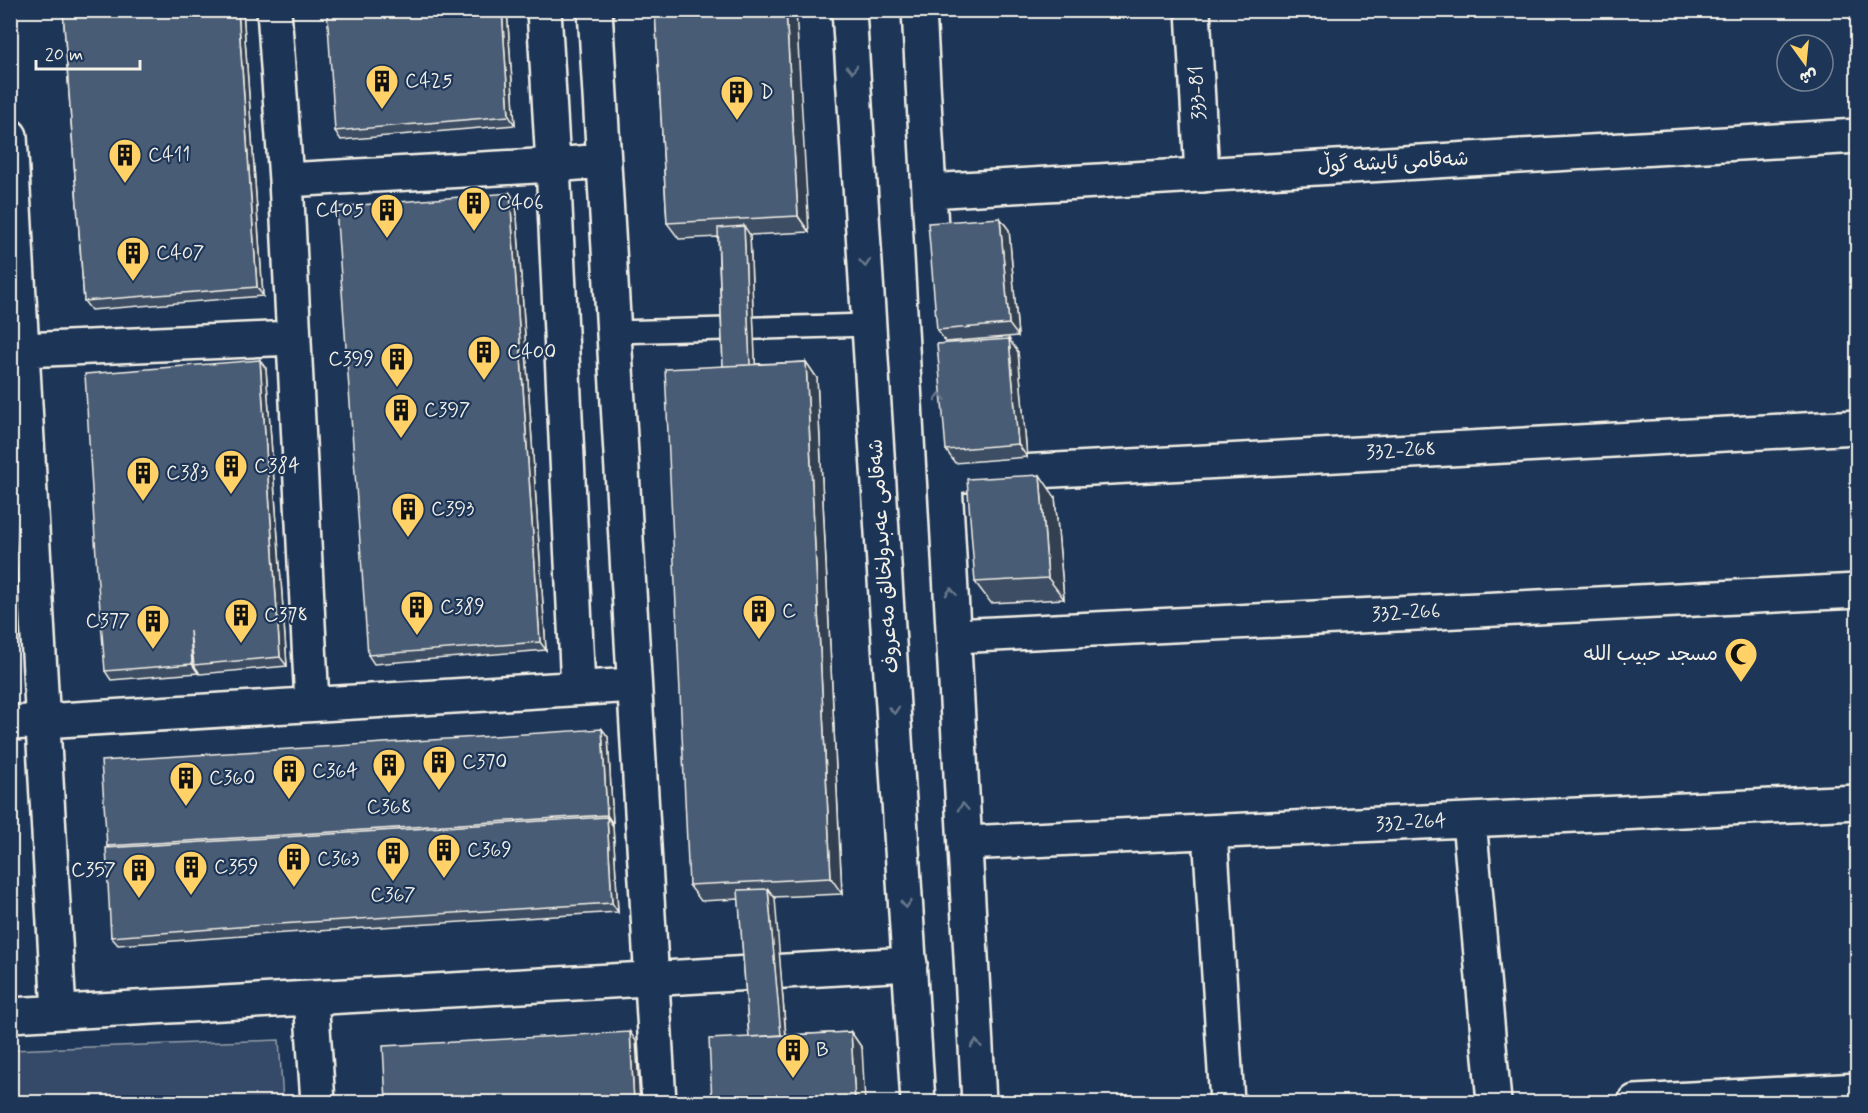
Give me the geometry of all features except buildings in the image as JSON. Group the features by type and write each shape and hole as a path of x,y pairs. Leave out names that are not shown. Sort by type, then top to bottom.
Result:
{"street":[{"path":"274,10 286,180 312,704"},
{"path":"544,10 578,688"},
{"path":"595,10 659,1102"},
{"name":"شەقامی عەبدولخالق مەعروف","path":"849,10 918,1102"},
{"path":"919,10 979,1102"},
{"name":"333-81","path":"1193,10 1202,175"},
{"path":"10,136 23,350 19,450 43,722 59,1012"},
{"name":"شەقامی ئایشە گوڵ","path":"929,191 1857,136"},
{"path":"286,180 604,161"},
{"path":"23,350 294,338"},
{"name":"332-268","path":"945,476 1857,427"},
{"name":"332-266","path":"954,636 1857,591"},
{"path":"10,723 634,685"},
{"name":"332-264","path":"965,843 1857,802"},
{"path":"1469,820 1494,1102"},
{"path":"1210,832 1227,1102"},
{"path":"10,1015 910,964"},
{"path":"311,998 318,1102"},
{"path":"1635,1102 1857,1090"}],"lane":[{"path":"614,332 869,325"}],"shaded area":[{"path":"279,1040 283,1102 11,1102 11,1050"}],"place":[{"name":"C425","path":"382,110"},
{"name":"D","path":"737,121"},
{"name":"C411","path":"125,184"},
{"name":"C406","path":"474,232"},
{"name":"C405","path":"387,239"},
{"name":"C407","path":"133,282"},
{"name":"C400","path":"484,381"},
{"name":"C399","path":"397,388"},
{"name":"C397","path":"401,439"},
{"name":"C384","path":"231,495"},
{"name":"C383","path":"143,502"},
{"name":"C393","path":"408,538"},
{"name":"C389","path":"417,636"},
{"name":"C","path":"759,640"},
{"name":"C378","path":"241,644"},
{"name":"C377","path":"153,650"},
{"name":"مسجد حبيب الله","path":"1741,683"},
{"name":"C370","path":"439,791"},
{"name":"C368","path":"389,794"},
{"name":"C364","path":"289,800"},
{"name":"C360","path":"186,807"},
{"name":"C369","path":"444,879"},
{"name":"C367","path":"393,882"},
{"name":"C363","path":"294,888"},
{"name":"C359","path":"191,896"},
{"name":"C357","path":"139,899"},
{"name":"B","path":"793,1079"}]}
